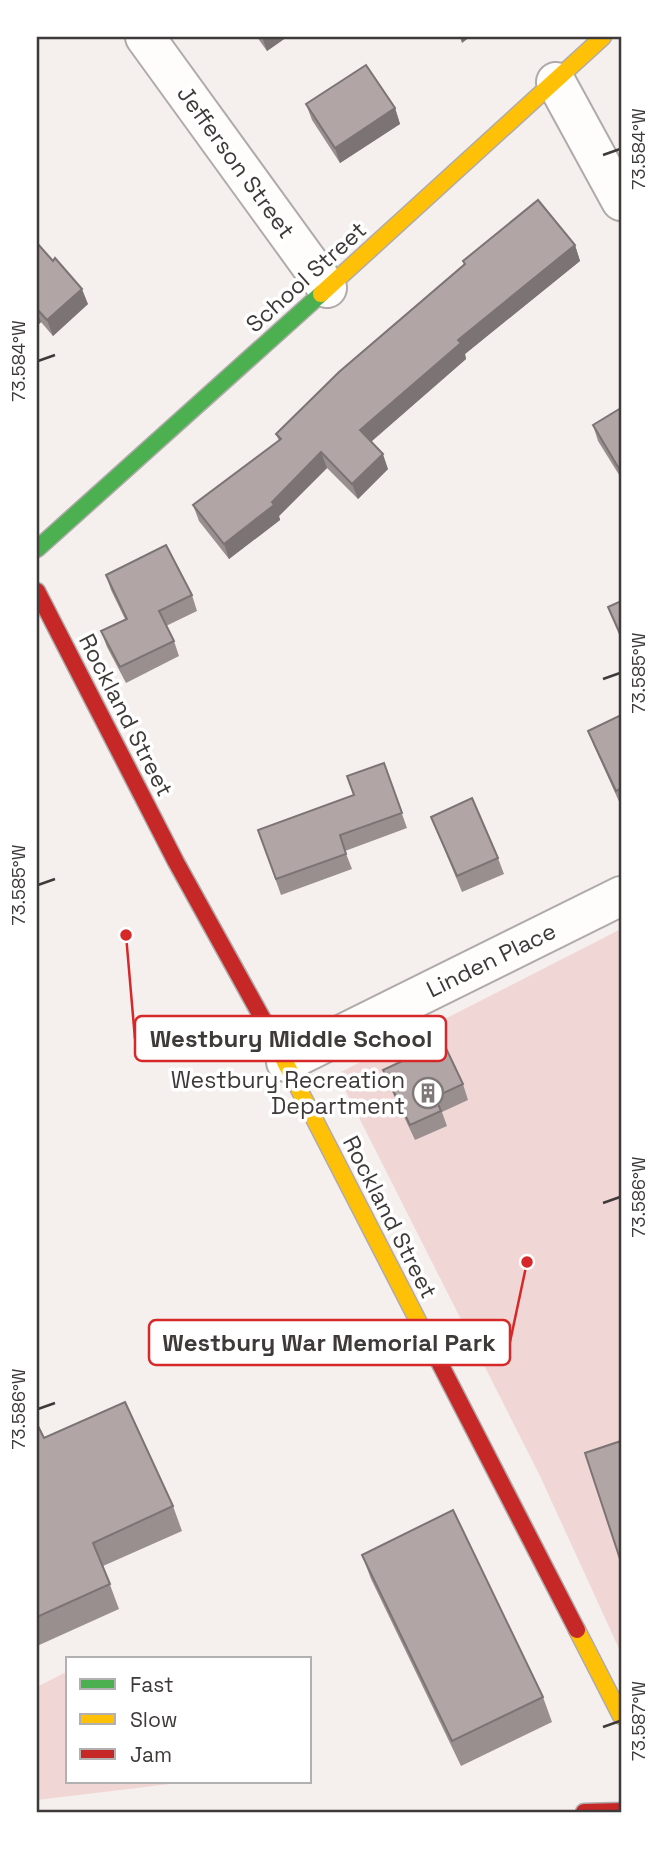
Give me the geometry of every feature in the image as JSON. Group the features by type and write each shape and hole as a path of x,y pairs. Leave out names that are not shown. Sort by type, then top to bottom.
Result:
{"street":[{"name":"Jefferson Street","path":"145,37 327,288"},
{"name":"School Street","path":"37,549 603,37"},
{"path":"556,82 621,201"},
{"name":"Rockland Street","path":"37,592 176,863 286,1062 621,1716"},
{"name":"Linden Place","path":"286,1062 621,896"},
{"path":"584,1812 621,1811"}],"shaded area":[{"path":"621,929 621,1653 540,1476 337,1074"},
{"path":"66,1672 66,1783 170,1784 37,1800 37,1687"}],"building":[{"path":"366,65 395,108 335,148 306,104"},
{"path":"538,200 575,245 458,340 461,343 360,430 383,454 352,484 321,452 272,502 274,505 224,544 193,505 281,439 276,434 339,372 465,264 463,261"},
{"path":"37,243 53,261 55,258 82,289 47,320 37,309"},
{"path":"621,408 621,472 593,425"},
{"path":"166,545 192,595 159,611 174,641 120,667 101,631 127,619 106,575"},
{"path":"621,601 621,636 608,607"},
{"path":"621,715 621,788 616,791 588,731"},
{"path":"384,763 402,813 340,835 346,854 276,879 258,830 354,795 347,776"},
{"path":"472,798 498,858 457,876 431,817"},
{"name":"Westbury Recreation Department","path":"443,1042 463,1084 435,1097 441,1111 410,1125 383,1070"},
{"path":"125,1402 173,1506 93,1543 110,1584 37,1617 37,1424 44,1438"},
{"path":"621,1441 621,1562 585,1453"},
{"path":"453,1510 543,1697 452,1741 362,1555"}],"traffic: fast":[{"path":"37,549 321,294"}],"traffic: slow":[{"path":"321,294 603,37"},
{"path":"265,1023 435,1354"},
{"path":"577,1630 621,1716"}],"traffic: jam":[{"path":"37,591 176,862 265,1023"},
{"path":"435,1354 577,1630"},
{"path":"584,1812 621,1811"}],"place":[{"name":"Westbury Middle School","path":"126,935"},
{"name":"Westbury Recreation Department","path":"428,1093"},
{"name":"Westbury War Memorial Park","path":"527,1262"}]}
